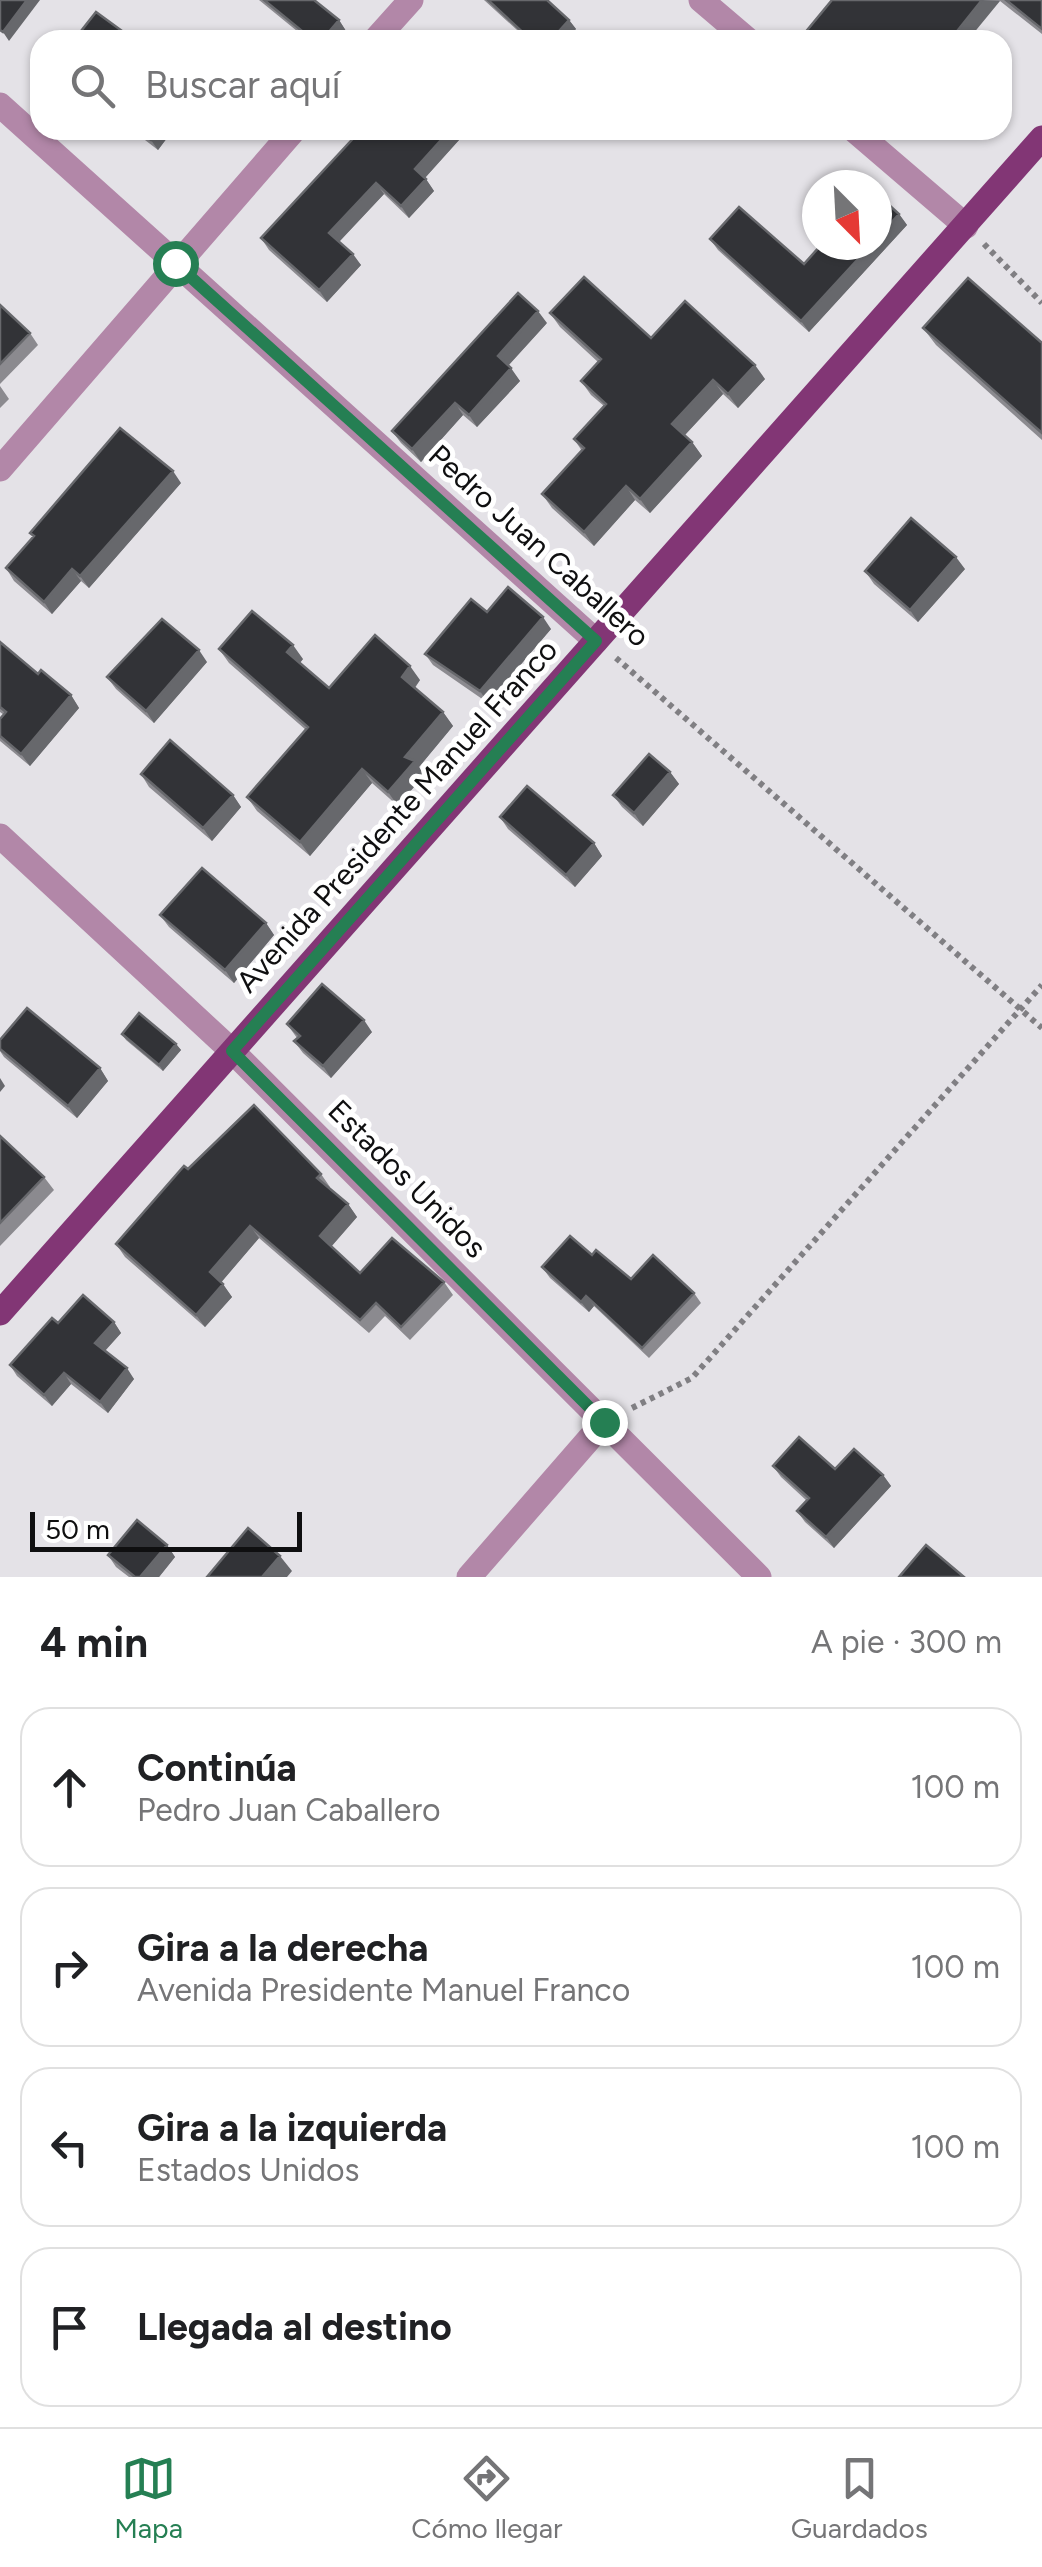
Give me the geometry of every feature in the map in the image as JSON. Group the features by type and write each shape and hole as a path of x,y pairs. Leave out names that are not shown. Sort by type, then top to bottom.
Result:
{"main road":[{"name":"Avenida Presidente Manuel Franco","path":"0,1312 1042,138"}],"street":[{"path":"384,30 411,0"},
{"path":"701,0 736,30"},
{"name":"Pedro Juan Caballero","path":"0,105 30,132"},
{"name":"Pedro Juan Caballero","path":"39,140 596,641"},
{"path":"0,468 285,140"},
{"path":"866,140 966,226"},
{"name":"Estados Unidos","path":"0,836 232,1051 759,1577"},
{"path":"469,1577 604,1422"}],"path":[{"path":"966,226 1042,303"},
{"name":"Pedro Juan Caballero","path":"596,641 1042,1028"},
{"path":"604,1422 692,1378 1042,985"}],"building":[{"path":"0,0 27,0 3,32 0,30"},
{"path":"264,0 314,0 339,20 330,30 301,30"},
{"path":"488,0 547,0 569,20 560,30 520,30"},
{"path":"832,0 982,0 958,30 807,30"},
{"path":"1006,0 1042,0 1042,29"},
{"path":"96,12 121,30 82,30"},
{"path":"352,140 441,140 415,169 426,179 401,206 376,183 329,233 353,254 319,290 261,238"},
{"path":"739,207 804,264 808,260 857,260 801,321 710,239"},
{"path":"584,277 651,338 685,301 755,365 728,394 713,380 672,424 692,442 640,499 626,486 584,532 542,494 584,448 574,439 606,404 581,381 601,359 550,313"},
{"path":"968,278 1042,343 1042,433 923,328"},
{"path":"518,293 538,311 498,356 511,368 469,415 455,403 412,449 392,431"},
{"path":"0,305 30,333 0,364"},
{"path":"120,428 173,471 80,576 72,569 44,602 6,568 34,536 30,533"},
{"path":"911,518 956,557 910,610 865,571"},
{"path":"508,587 543,617 480,691 425,654 471,599 487,612"},
{"path":"252,611 293,645 287,652 329,688 375,635 410,666 402,677 443,712 405,757 415,761 388,792 362,769 300,842 247,797 308,727 219,649"},
{"path":"162,619 199,650 146,711 107,677"},
{"path":"0,642 71,695 21,754 0,736 0,719 6,712 0,707"},
{"path":"170,740 233,795 203,828 141,774"},
{"path":"649,754 670,772 634,813 613,795"},
{"path":"527,786 594,843 566,875 500,817"},
{"path":"202,868 266,923 225,970 160,915"},
{"path":"322,984 364,1020 323,1066 294,1041 300,1036 287,1024"},
{"path":"27,1008 100,1068 68,1106 0,1049 0,1040"},
{"path":"139,1013 176,1044 159,1065 122,1034"},
{"path":"254,1105 321,1174 317,1178 348,1204 320,1236 360,1273 392,1238 444,1282 401,1327 376,1303 360,1320 250,1226 210,1272 223,1284 196,1315 116,1244 184,1166 188,1169"},
{"path":"0,1136 44,1177 0,1223"},
{"path":"570,1236 592,1255 596,1250 631,1279 653,1255 694,1293 642,1348 586,1296 581,1302 542,1267"},
{"path":"83,1295 114,1322 95,1343 127,1368 100,1402 64,1373 44,1395 10,1365 52,1318 58,1323"},
{"path":"799,1437 835,1469 854,1449 883,1475 826,1537 797,1511 809,1498 773,1466"},
{"path":"137,1520 167,1545 140,1577 108,1555"},
{"path":"248,1528 280,1556 262,1577 207,1577"},
{"path":"926,1545 964,1577 899,1577"}],"route":[{"path":"175,263 596,641 232,1051 604,1422"}]}
